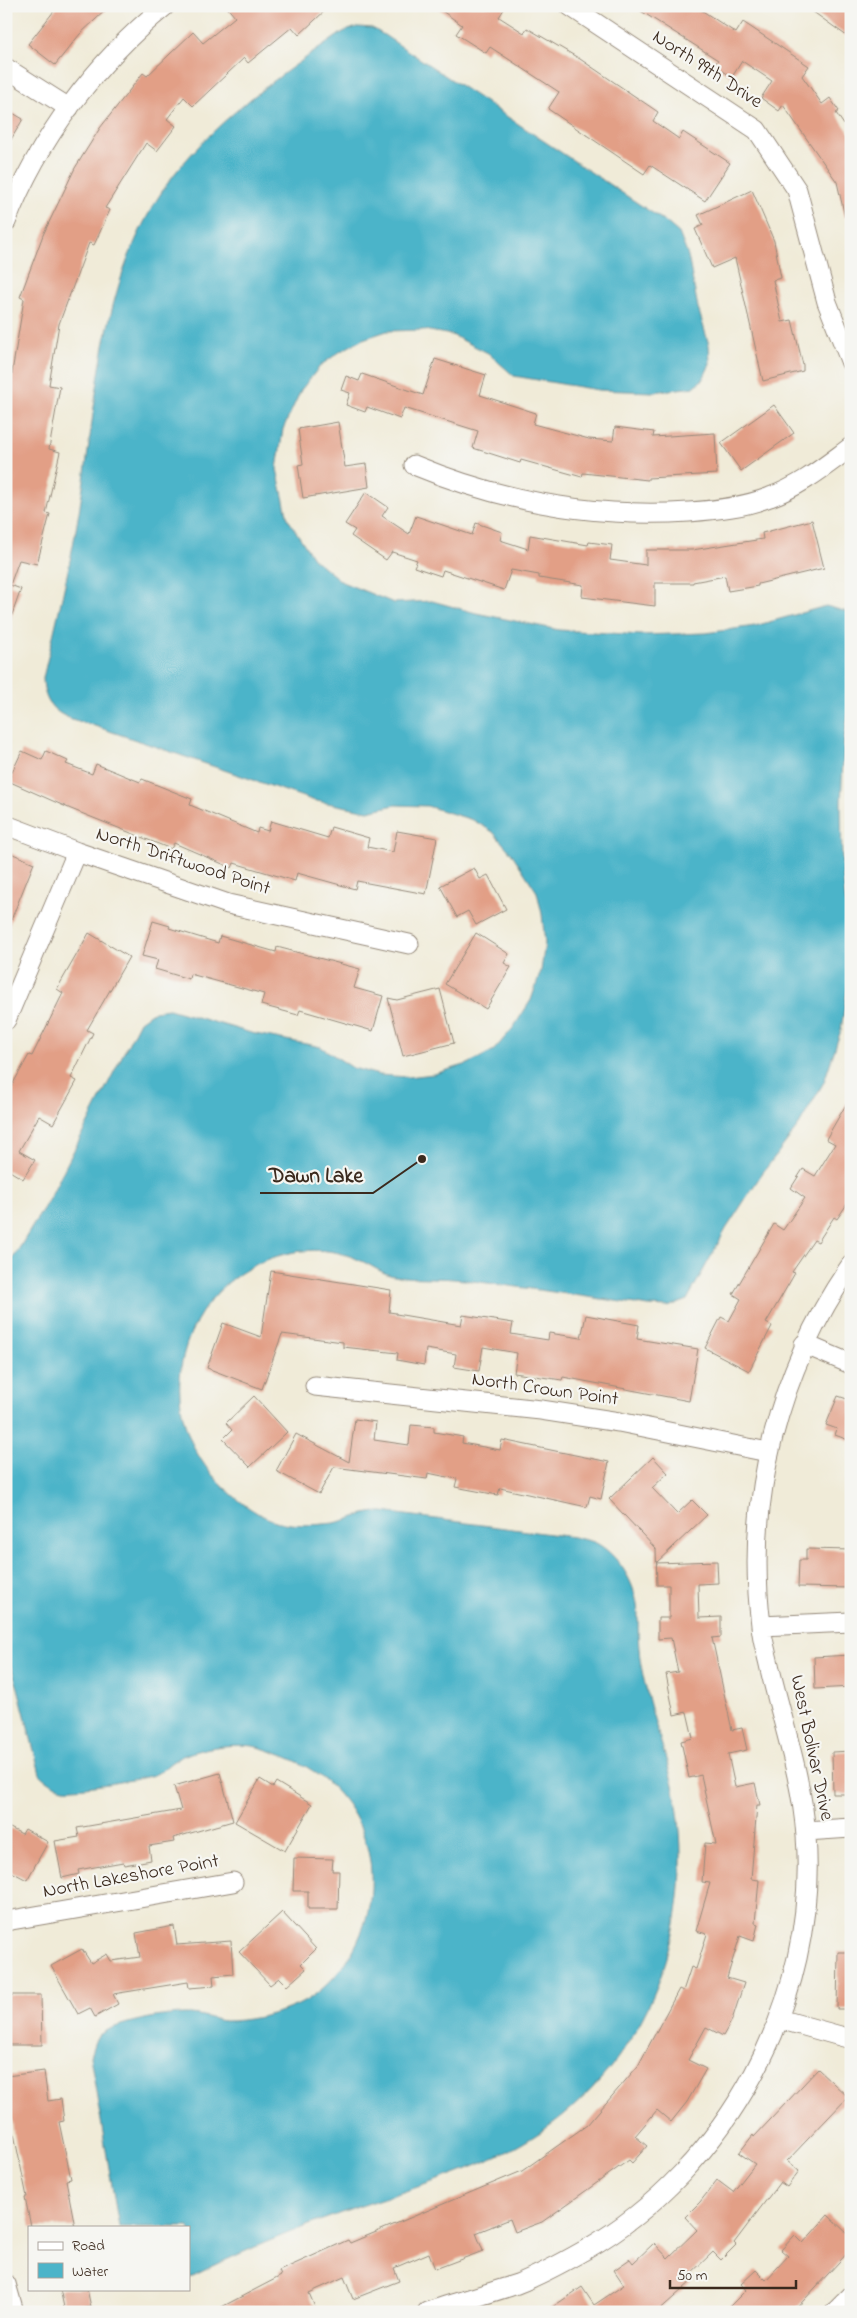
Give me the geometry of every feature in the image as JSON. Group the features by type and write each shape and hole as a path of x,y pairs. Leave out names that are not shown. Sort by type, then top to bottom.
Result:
{"street":[{"path":"6,222 17,193 41,150 68,108 141,26 165,6"},
{"name":"North 99th Drive","path":"570,6 757,130 797,190 827,302 851,363"},
{"path":"6,68 68,108"},
{"path":"414,465 449,480 544,504 603,512 661,514 722,509 770,498 798,485 851,448"},
{"name":"North Driftwood Point","path":"6,825 76,852 228,904 409,944"},
{"path":"6,1020 76,852"},
{"name":"West Bolivar Drive","path":"426,2312 520,2283 587,2249 642,2210 688,2167 731,2113 758,2069 779,2019 794,1970 804,1922 809,1872 806,1831 793,1756 761,1626 758,1528 768,1452 782,1403 804,1344 832,1292 851,1265"},
{"path":"804,1344 851,1364"},
{"name":"North Crown Point","path":"315,1386 541,1410 619,1422 768,1452"},
{"path":"761,1626 851,1622"},
{"path":"806,1831 851,1828"},
{"name":"North Lakeshore Point","path":"6,1921 233,1882"},
{"path":"779,2019 851,2039"},
{"path":"6,2284 14,2312"},
{"path":"835,2312 851,2296"}],"water":[{"path":"357,27 372,28 384,35 666,222 679,233 688,256 698,308 709,345 710,364 703,379 694,387 653,392 598,390 514,376 488,353 452,335 424,330 387,331 363,339 321,365 301,390 283,429 277,469 288,519 313,558 342,582 394,603 432,601 476,613 559,630 641,635 706,633 755,626 826,606 848,612 851,617 851,697 844,740 841,803 842,868 848,925 849,977 841,1030 824,1082 799,1125 761,1175 726,1229 687,1300 668,1307 649,1306 465,1280 394,1276 350,1256 313,1250 285,1254 248,1269 219,1292 197,1320 184,1354 180,1389 185,1424 200,1458 226,1489 257,1513 279,1522 306,1525 334,1523 370,1513 383,1512 573,1537 594,1542 614,1557 633,1587 637,1602 638,1642 643,1675 677,1805 681,1872 675,1923 662,1972 642,2018 615,2061 582,2099 542,2131 496,2157 458,2173 302,2228 245,2251 190,2278 190,2226 119,2226 90,2056 95,2041 97,2037 114,2027 141,2020 180,2014 198,2015 225,2021 249,2019 297,2006 313,1996 328,1984 346,1962 361,1933 370,1903 371,1873 366,1843 355,1816 337,1792 313,1771 284,1756 253,1746 223,1746 192,1752 175,1760 156,1774 139,1779 95,1786 64,1788 51,1783 40,1774 18,1688 6,1651 6,1270 49,1199 140,1021 154,1011 169,1009 251,1033 321,1047 353,1068 379,1075 408,1077 434,1074 468,1064 494,1050 513,1028 531,1000 541,971 545,943 542,914 537,892 512,854 493,832 473,820 427,806 395,805 368,811 312,800 62,715 51,705 44,689 43,678 75,533 106,335 117,292 131,250 151,210 176,172 194,151 233,113 254,96 343,32"}],"building":[{"path":"58,6 110,6 80,34 55,65 28,44"},
{"path":"226,6 330,6 299,35 292,27 248,63 244,58 193,106 184,97 167,119 176,126 157,151 146,143 105,208 110,210 94,245 89,243 59,324 49,385 60,387 49,449 60,452 46,513 50,514 37,564 19,560 10,585 21,589 8,626 6,625 6,409 24,299 20,297 43,235 75,168 100,128 143,73 147,76 193,32 203,43 235,17"},
{"path":"435,6 506,6 499,17 524,33 527,28 580,59 658,112 653,121 679,139 683,132 730,163 705,201 650,165 644,174 548,109 559,92 490,47 486,53 456,34 462,25"},
{"path":"633,6 695,6 736,33 743,22 809,66 802,76 822,104 830,98 839,111 836,113 851,135 851,217 845,217 837,182 783,105 779,111 761,98 772,81 742,61 732,77 714,65 718,60"},
{"path":"805,6 851,6 851,39"},
{"path":"6,109 23,119 6,148"},
{"path":"752,190 774,241 781,278 773,280 782,322 792,320 803,365 803,371 763,381 735,258 712,268 695,229 703,225 698,215"},
{"path":"435,359 486,375 480,395 536,413 533,424 589,439 613,441 615,427 654,432 653,437 715,433 717,474 648,478 648,480 583,473 582,477 521,460 520,463 473,448 478,431 404,408 400,419 367,407 365,412 346,405 350,393 341,390 346,376 359,381 362,374 423,395"},
{"path":"774,405 794,433 741,471 721,443"},
{"path":"338,422 345,467 366,464 369,487 303,498 298,465 303,464 298,429"},
{"path":"366,492 388,507 382,516 409,534 416,516 472,535 476,523 502,532 500,540 528,549 530,535 588,545 589,542 612,545 610,560 646,565 646,550 692,550 763,539 762,533 812,520 824,568 758,584 758,586 728,591 725,576 693,583 655,583 655,606 582,597 583,585 539,578 539,575 511,570 504,590 443,570 441,576 414,567 417,560 392,552 386,560 351,536 355,530 345,524"},
{"path":"22,751 42,760 46,751 68,761 66,764 92,774 96,764 140,782 142,779 192,799 190,805 257,833 258,828 268,831 271,821 328,838 331,827 369,838 367,847 393,852 397,831 437,838 426,894 357,881 355,889 297,873 295,881 234,863 232,868 174,843 171,849 71,809 8,781"},
{"path":"6,851 34,863 7,930 6,930"},
{"path":"474,868 480,879 488,875 506,909 476,925 468,911 457,917 440,886"},
{"path":"153,921 170,926 169,928 218,943 220,936 276,952 277,947 360,969 354,988 383,996 373,1031 300,1010 298,1015 261,1005 264,994 190,974 189,979 155,969 158,960 142,956"},
{"path":"89,933 129,957 87,1030 93,1033 71,1078 77,1081 53,1124 39,1116 19,1151 35,1160 23,1179 8,1170 6,1173 6,1096 29,1055 32,1056 63,993 57,989"},
{"path":"476,933 509,954 504,963 511,967 486,1009 445,984"},
{"path":"440,989 454,1043 403,1056 388,998 397,1000"},
{"path":"851,1096 851,1198 837,1219 834,1217 818,1242 814,1240 792,1272 795,1273 766,1323 772,1326 749,1371 705,1348 721,1317 729,1321 741,1299 733,1294 774,1224 783,1230 805,1198 791,1188 803,1169 815,1176 835,1144 826,1139"},
{"path":"271,1271 391,1290 389,1312 396,1314 461,1325 463,1315 513,1323 511,1334 548,1340 549,1333 581,1338 586,1315 639,1325 637,1339 698,1349 689,1401 563,1377 562,1380 514,1373 517,1353 483,1347 479,1371 454,1367 456,1354 426,1349 424,1365 397,1360 398,1353 343,1347 343,1342 282,1334 262,1389 207,1368 223,1323 261,1337"},
{"path":"254,1396 287,1432 250,1467 223,1439 232,1430 226,1423"},
{"path":"838,1396 850,1400 851,1398 851,1441 835,1435 837,1429 826,1425"},
{"path":"355,1419 376,1422 374,1440 409,1445 411,1425 434,1427 434,1432 463,1437 462,1443 500,1450 502,1440 609,1462 601,1499 590,1496 587,1507 500,1488 498,1495 455,1487 457,1479 428,1473 427,1479 334,1467 319,1494 276,1471 296,1434 349,1462"},
{"path":"653,1457 668,1473 652,1488 677,1514 692,1500 707,1515 656,1563 656,1549 609,1499"},
{"path":"806,1549 851,1550 851,1588 798,1587 799,1560 806,1560"},
{"path":"717,1561 718,1583 698,1584 699,1618 721,1617 721,1637 712,1638 732,1730 742,1728 747,1750 728,1754 735,1787 755,1783 760,1805 757,1805 751,1879 759,1880 755,1923 758,1924 754,1941 740,1936 727,1978 744,1983 732,2020 723,2036 706,2027 688,2060 706,2069 687,2102 671,2122 657,2110 635,2136 647,2146 632,2163 629,2160 542,2222 515,2232 510,2219 476,2233 483,2251 435,2269 429,2253 394,2268 399,2281 353,2299 344,2277 309,2293 317,2312 212,2312 281,2276 279,2271 348,2240 350,2243 522,2171 587,2125 638,2066 679,1989 683,1991 691,1967 696,1969 707,1934 696,1931 710,1883 702,1882 705,1843 716,1844 701,1775 689,1778 681,1741 693,1738 687,1712 674,1715 666,1674 678,1672 671,1638 658,1639 658,1618 669,1618 669,1585 657,1585 656,1563"},
{"path":"851,1655 851,1687 815,1689 814,1657"},
{"path":"851,1751 851,1794 833,1794 832,1752"},
{"path":"220,1773 233,1821 173,1838 174,1842 149,1846 151,1860 124,1865 123,1862 78,1870 79,1874 62,1878 55,1841 79,1837 77,1828 181,1810 174,1786"},
{"path":"260,1779 273,1787 276,1782 312,1804 285,1851 235,1822"},
{"path":"6,1826 22,1834 25,1829 48,1842 27,1880 6,1869"},
{"path":"294,1858 333,1859 332,1871 339,1871 338,1909 308,1909 308,1891 293,1891"},
{"path":"282,1912 316,1949 301,1964 306,1969 287,1986 279,1978 270,1985 239,1952"},
{"path":"174,1926 177,1945 231,1941 233,1974 213,1976 214,1986 189,1988 188,1982 113,1994 118,2004 95,2017 90,2008 78,2014 51,1966 82,1949 91,1963 107,1954 111,1961 140,1957 136,1933"},
{"path":"838,1952 851,1952 851,2009 837,2009"},
{"path":"6,1995 41,1995 42,2045 6,2045"},
{"path":"818,2069 848,2097 787,2161 799,2171 787,2187 780,2182 734,2243 736,2245 721,2260 713,2252 687,2277 691,2282 657,2312 545,2312 582,2287 594,2305 624,2285 614,2270 630,2259 633,2263 654,2243 668,2258 697,2230 685,2217 700,2202 717,2180 733,2192 755,2164 739,2153 753,2135 754,2137"},
{"path":"44,2071 48,2101 61,2099 64,2121 59,2122 71,2179 66,2180 75,2226 31,2226 13,2129 7,2076"},
{"path":"828,2215 851,2237 851,2249 793,2312 724,2312 746,2290 741,2284 756,2270 766,2280 788,2256 781,2250 795,2235 803,2243"},
{"path":"60,2290 87,2290 91,2307 65,2312"}],"place":[{"name":"Dawn Lake","path":"422,1159"}]}
